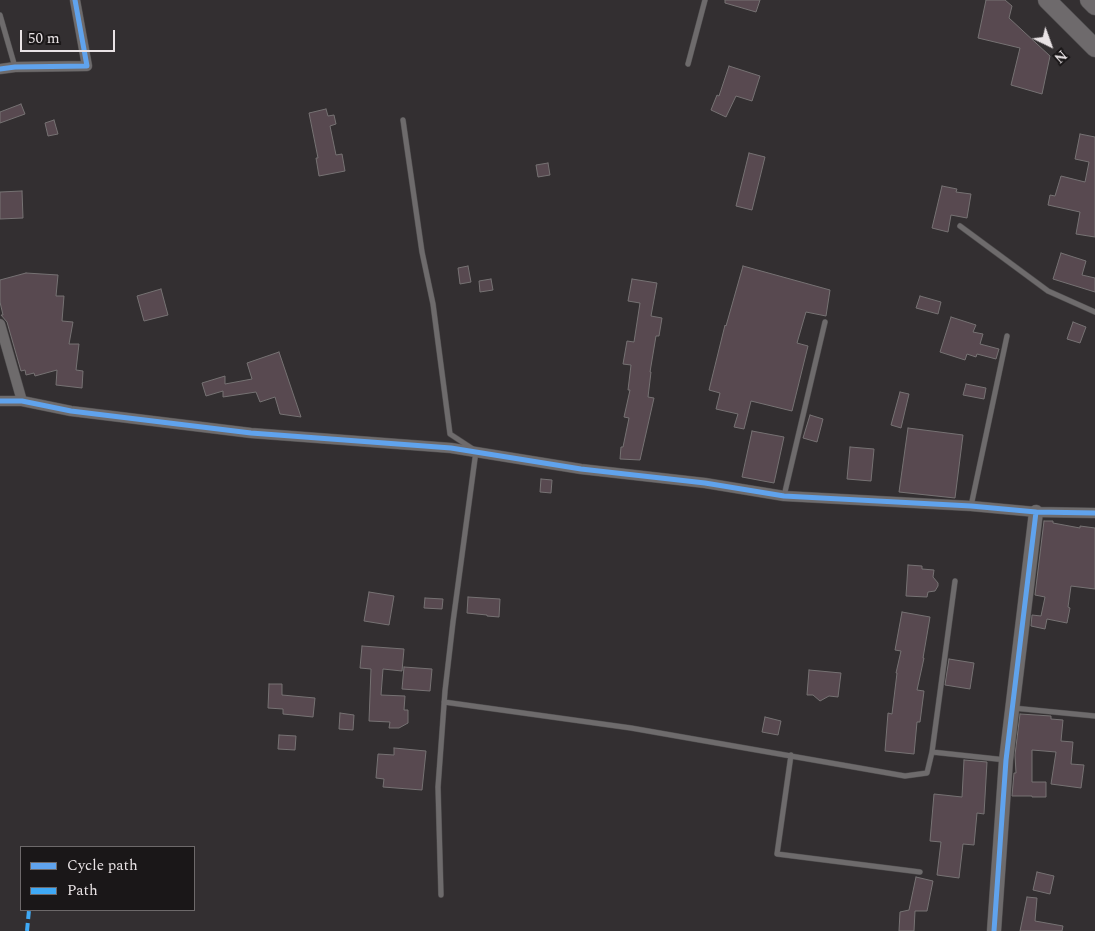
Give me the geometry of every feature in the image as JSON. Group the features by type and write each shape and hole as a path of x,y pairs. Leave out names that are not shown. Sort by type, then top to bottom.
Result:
{"highway":[{"path":"1047,0 1095,48"},
{"path":"1089,0 1095,6"}],"street":[{"path":"0,69 87,66 75,0"},
{"path":"0,324 22,401"},
{"path":"0,401 22,401 71,411 251,433 476,451 581,469 704,483 784,496 971,506 1036,512 1095,512"},
{"path":"994,931 1006,760 1036,512"}],"lane":[{"path":"688,64 705,0"},
{"path":"0,15 15,67"},
{"path":"403,120 422,252 433,304 450,434 476,451 444,702 438,787 441,895"},
{"path":"960,226 1048,291 1095,312"},
{"path":"784,496 826,322"},
{"path":"971,506 1008,336"},
{"path":"444,702 631,728 905,776 927,773 932,752 955,581"},
{"path":"1013,708 1095,716"},
{"path":"932,752 1006,760"},
{"path":"791,755 777,854 920,872"}],"building":[{"path":"725,0 760,0 756,12 725,3"},
{"path":"986,0 1005,0 1012,6 1009,18 1050,56 1042,94 1011,85 1020,48 978,38"},
{"path":"729,66 760,76 752,101 736,96 726,117 711,110 717,95 719,96"},
{"path":"21,104 25,114 0,123 0,112"},
{"path":"326,109 328,116 334,115 336,124 330,126 336,155 342,154 345,171 319,176 316,158 318,158 309,113"},
{"path":"54,120 58,134 48,136 45,123"},
{"path":"1080,134 1095,137 1095,237 1076,234 1080,212 1048,205 1050,195 1055,196 1061,176 1085,182 1089,162 1075,159"},
{"path":"749,153 765,157 752,210 736,206"},
{"path":"548,163 550,175 538,177 536,165"},
{"path":"942,186 957,189 956,192 971,194 967,218 951,215 948,232 932,228"},
{"path":"22,191 23,218 0,219 0,192"},
{"path":"1061,253 1086,261 1082,275 1095,278 1095,292 1053,279"},
{"path":"468,266 471,282 460,284 458,268"},
{"path":"743,266 830,290 826,316 806,312 797,343 808,346 792,411 751,401 744,429 734,427 738,414 716,409 720,393 709,390 725,325"},
{"path":"26,273 58,275 56,296 64,296 62,321 73,322 69,344 79,344 76,370 83,371 82,388 56,385 57,370 35,376 34,373 26,375 25,370 21,371 7,322 1,315 3,315 0,302 0,280"},
{"path":"491,279 493,290 480,292 479,281"},
{"path":"632,279 657,283 651,316 662,318 659,336 656,336 650,372 648,397 654,398 640,460 620,459 621,447 623,447 629,418 624,417 630,390 628,390 631,365 623,364 627,341 634,342 640,303 628,301"},
{"path":"161,289 168,315 144,321 137,296"},
{"path":"920,296 941,302 938,314 916,308"},
{"path":"951,317 976,325 973,332 983,334 980,344 999,349 996,359 977,354 976,357 967,354 965,360 940,352"},
{"path":"1073,322 1086,327 1080,343 1067,339"},
{"path":"279,352 301,417 280,414 275,397 260,402 256,392 223,397 223,391 206,396 202,383 225,376 225,384 252,379 247,363"},
{"path":"966,384 986,388 984,399 963,395"},
{"path":"900,392 909,394 901,428 891,425"},
{"path":"810,415 823,419 817,442 803,438"},
{"path":"908,428 963,435 955,498 899,492"},
{"path":"752,431 784,437 774,483 742,477"},
{"path":"850,447 874,449 871,481 847,479"},
{"path":"541,479 552,480 551,493 540,492"},
{"path":"1044,521 1053,521 1053,523 1080,528 1080,526 1095,528 1095,589 1071,586 1067,623 1047,619 1045,629 1031,626 1032,615 1041,616 1045,597 1035,595"},
{"path":"908,565 922,566 922,569 934,570 933,577 938,583 935,591 928,592 927,597 906,596"},
{"path":"369,592 394,596 389,625 364,621"},
{"path":"468,597 500,599 499,617 467,613"},
{"path":"425,598 443,599 442,609 424,608"},
{"path":"902,612 930,617 917,690 924,691 920,722 917,722 914,754 885,751 888,713 892,714 896,673 901,651 895,650"},
{"path":"362,646 404,649 402,671 383,669 381,695 405,696 404,710 408,710 408,723 399,728 389,728 390,722 369,721 371,669 360,668"},
{"path":"949,659 974,663 970,689 945,685"},
{"path":"404,667 432,669 430,691 402,689"},
{"path":"809,670 841,673 838,697 829,696 820,701 813,695 807,695"},
{"path":"269,684 282,684 282,695 315,698 313,717 283,714 283,709 268,708"},
{"path":"340,713 354,715 353,730 339,729"},
{"path":"1020,714 1051,716 1051,719 1063,720 1061,741 1073,742 1071,764 1084,765 1081,788 1051,784 1056,752 1032,750 1032,782 1046,782 1046,797 1012,796 1014,773 1016,773 1015,755"},
{"path":"765,717 781,721 778,735 762,732"},
{"path":"279,735 296,736 295,750 278,749"},
{"path":"394,748 426,751 422,790 383,787 384,779 376,778 378,754 394,755"},
{"path":"964,760 987,762 984,814 977,813 974,845 963,844 959,878 937,875 941,842 930,841 934,794 962,797"},
{"path":"1037,872 1054,876 1050,894 1033,890"},
{"path":"916,877 933,881 927,911 915,911 914,931 899,931 900,912 909,910"},
{"path":"1027,897 1037,898 1035,921 1063,926 1062,931 1020,931"}],"marked path":[{"path":"27,931 29,911"}],"cycle path":[{"path":"0,69 87,66 75,0"},
{"path":"0,401 22,401 71,411 251,433 451,448 581,469 705,483 784,496 971,506 1036,512 1095,513"},
{"path":"994,931 1006,760 1036,512"}]}
